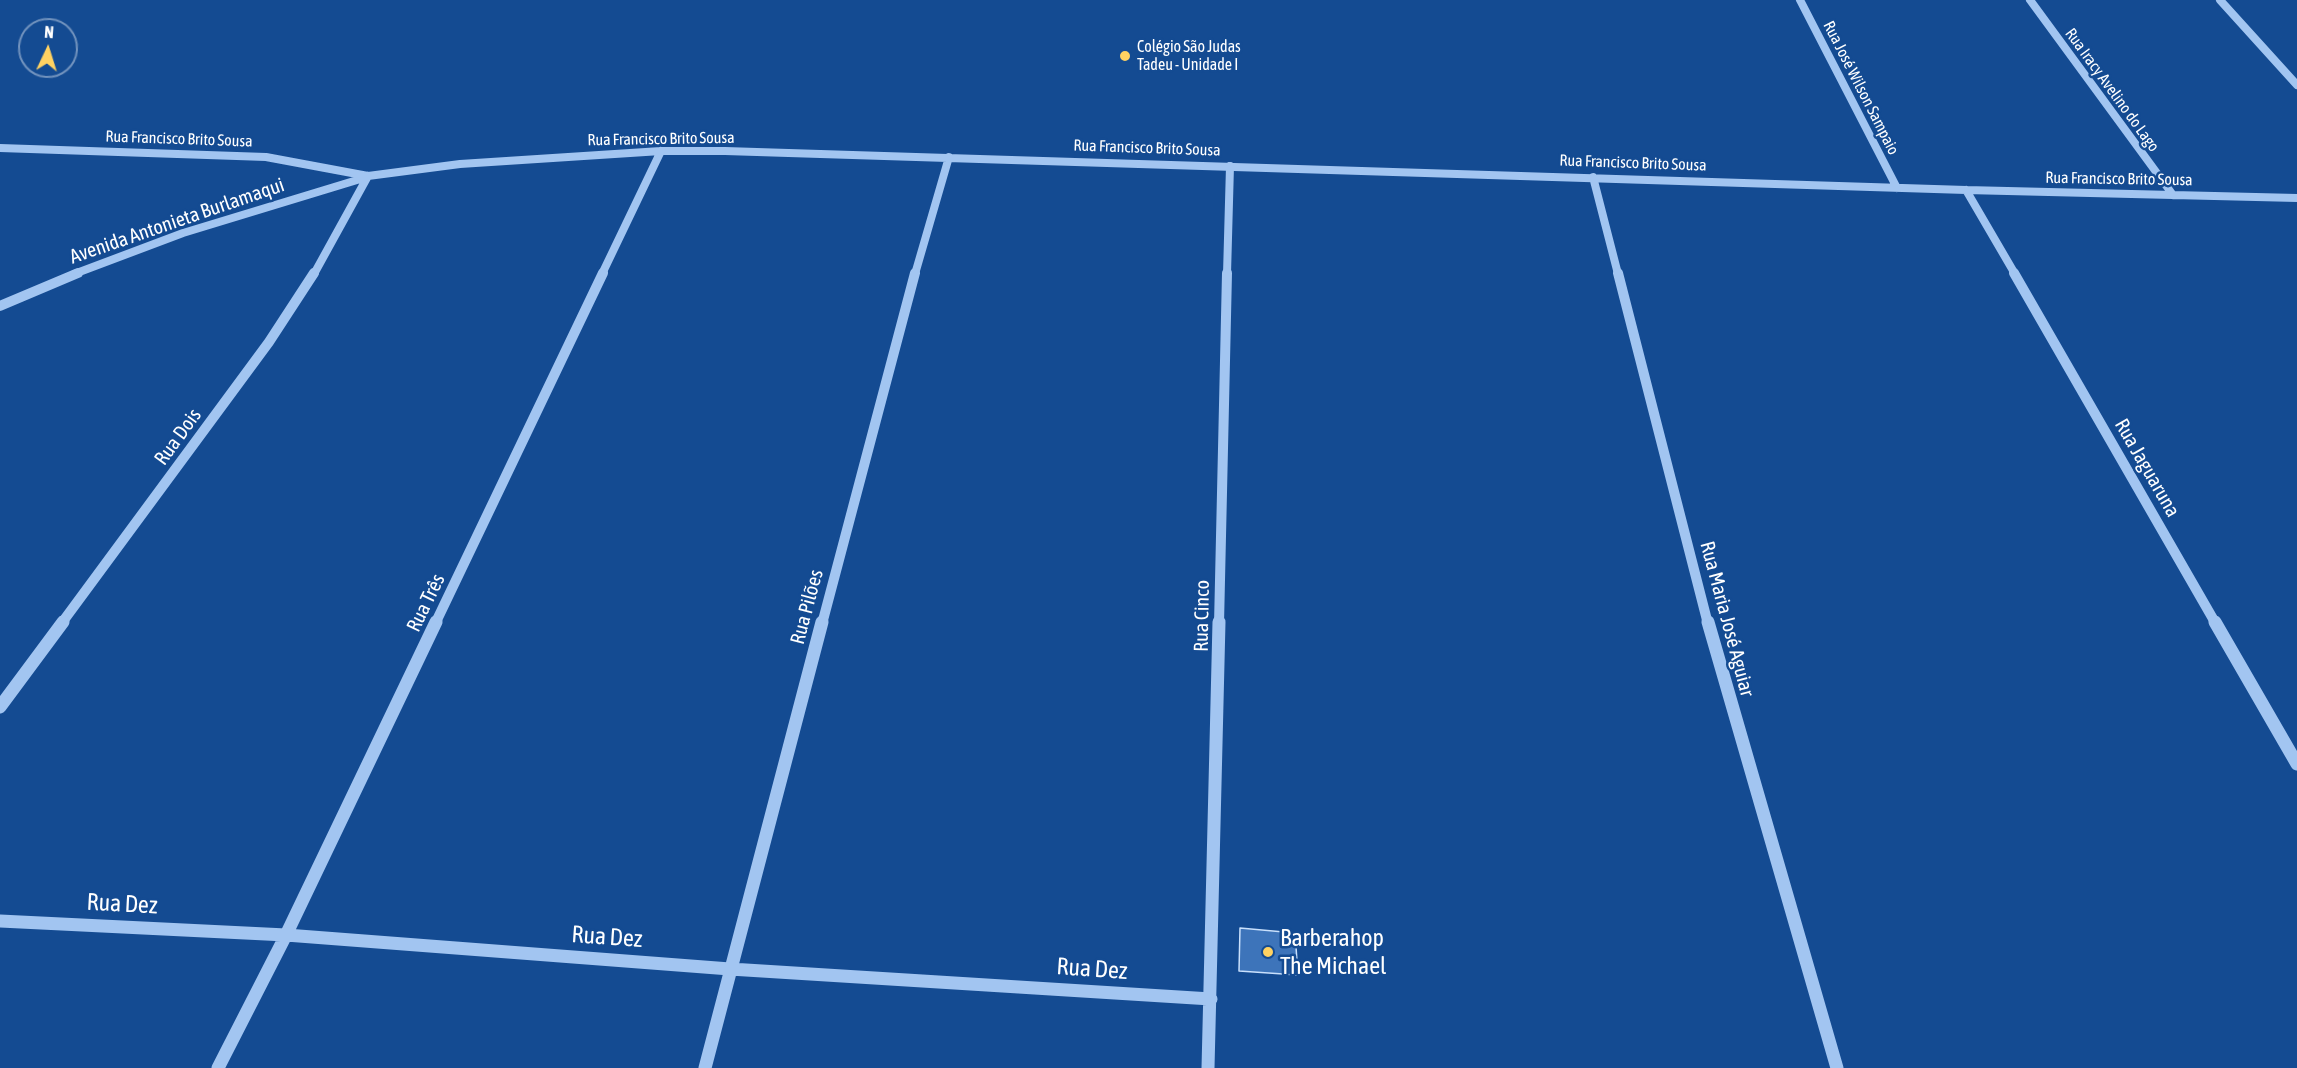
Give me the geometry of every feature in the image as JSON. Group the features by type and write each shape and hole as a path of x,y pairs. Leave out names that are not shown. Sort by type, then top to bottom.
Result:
{"street":[{"name":"Rua José Wilson Sampaio","path":"1800,0 1897,188"},
{"name":"Rua Iracy Avelino do Lago","path":"2030,0 2173,195"},
{"path":"2220,0 2297,85"},
{"name":"Rua Francisco Brito Sousa","path":"0,148 267,157 368,176 460,164 661,151 949,157 1897,188 2297,198"},
{"name":"Rua Três","path":"218,1068 286,935 661,151"},
{"name":"Rua Pilões","path":"705,1068 900,326 949,157"},
{"name":"Rua Cinco","path":"1208,1068 1230,166"},
{"name":"Avenida Antonieta Burlamaqui","path":"0,306 57,281 183,233 368,176"},
{"name":"Rua Dois","path":"0,707 269,342 310,281 368,176"},
{"name":"Rua Maria José Aguiar","path":"1593,177 1716,655 1837,1068"},
{"name":"Rua Jaguaruna","path":"1966,190 2297,764"},
{"name":"Rua Dez","path":"0,921 286,935 730,969 1211,999"}],"building":[{"name":"Barberahop The Michael","path":"1240,928 1295,933 1298,975 1239,971"}],"place":[{"name":"Colégio São Judas Tadeu - Unidade I","path":"1125,56"},
{"name":"Barberahop The Michael","path":"1268,952"}]}
